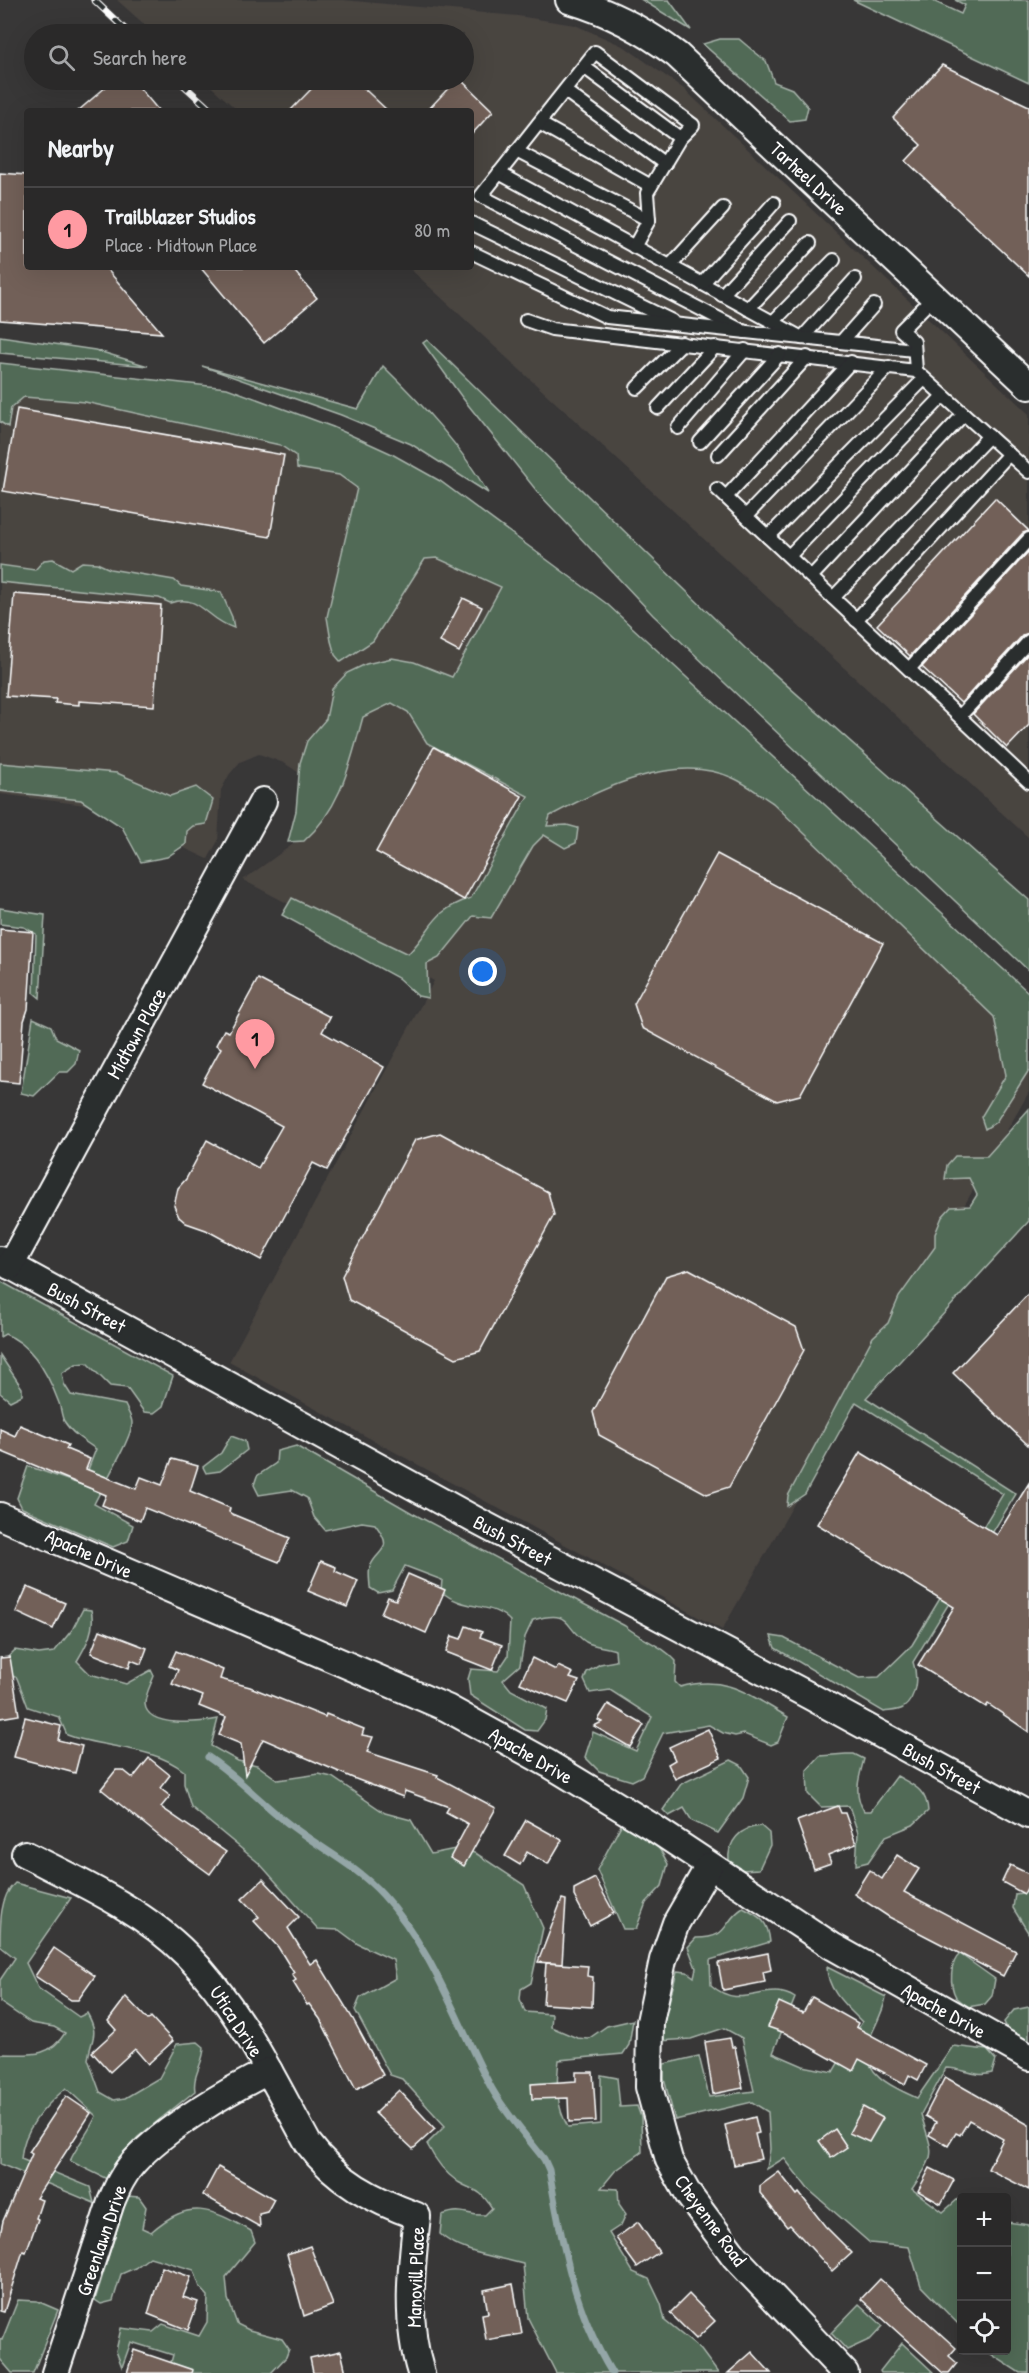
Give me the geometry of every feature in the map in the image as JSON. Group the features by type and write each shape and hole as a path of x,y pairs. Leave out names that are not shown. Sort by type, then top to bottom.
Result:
{"street":[{"name":"Tarheel Drive","path":"569,0 601,10 629,23 677,55 1029,386"},
{"name":"Midtown Place","path":"5,1263 263,801"},
{"name":"Bush Street","path":"5,1263 477,1521 808,1695 1029,1815"},
{"name":"Apache Drive","path":"0,1516 447,1708 549,1764 832,1946 1029,2057"},
{"name":"Utica Drive","path":"25,1854 145,1921 186,1953 227,2002 308,2143 320,2159 335,2173 368,2196 417,2216"},
{"name":"Cheyenne Road","path":"709,1866 676,1923 663,1960 650,2022 649,2087 669,2160 688,2194 735,2257 845,2373"},
{"name":"Greenlawn Drive","path":"55,2373 111,2202 120,2181 134,2161 186,2120 241,2084 268,2071"},
{"name":"Manovill Place","path":"417,2216 411,2299 413,2338 421,2373"}],"lane":[{"path":"634,247 649,220 647,193 681,138 693,125 595,52 481,196 745,332"},
{"path":"584,67 681,138"},
{"path":"565,91 665,164"},
{"path":"539,123 651,186"},
{"path":"516,151 649,220"},
{"path":"499,173 802,338"},
{"path":"702,284 774,203"},
{"path":"670,266 723,208"},
{"path":"722,295 790,221"},
{"path":"474,224 681,325"},
{"path":"748,309 810,243"},
{"path":"474,253 607,318 914,350"},
{"path":"773,322 834,260"},
{"path":"802,338 855,279"},
{"path":"920,375 914,342 901,330 935,296"},
{"path":"841,342 874,305"},
{"path":"526,320 552,329 851,362 920,375 1029,472"},
{"path":"637,388 682,343"},
{"path":"658,408 715,347"},
{"path":"678,428 746,350"},
{"path":"700,442 780,354"},
{"path":"718,455 807,357"},
{"path":"851,362 721,493 1029,782"},
{"path":"746,516 889,368"},
{"path":"768,537 920,375"},
{"path":"789,556 943,396"},
{"path":"811,577 964,414"},
{"path":"833,598 989,436"},
{"path":"856,620 1009,454"},
{"path":"909,669 1029,539"},
{"path":"960,716 1029,641"}],"shaded area":[{"path":"117,0 343,0 518,16 575,25 625,47 684,89 1029,414 1029,838 411,270 474,270 474,108 235,108 215,90 474,90 474,24 144,24"},
{"path":"0,383 198,397 475,524 1029,1030 1029,1092 722,1630 229,1362 434,981 243,880 296,842 312,823 304,776 284,763 259,754 240,762 229,775 221,790 218,841 208,859 93,806 0,794"}],"green space":[{"path":"642,0 669,0 691,30"},
{"path":"853,0 931,0 961,14 965,5 955,0 1029,0 1029,83"},
{"path":"720,39 739,39 766,61 774,82 792,89 808,107 805,119 790,121 703,44"},
{"path":"0,336 95,350 148,366 0,353"},
{"path":"427,340 745,648 1029,900 1029,971 653,615 540,495 461,396 423,343"},
{"path":"0,363 227,388 333,427 390,453 440,481 607,604 1029,993 1029,1070 996,1122 985,1129 981,1117 1006,1075 994,1017 773,803 738,780 711,771 687,769 663,771 639,777 592,795 550,816 547,826 567,825 578,828 576,843 565,848 544,835 533,846 491,918 473,916 439,958 427,964 428,998 418,996 398,978 282,915 292,898 408,954 440,914 471,898 528,796 427,743 408,712 392,703 363,717 343,784 317,828 304,841 288,842 296,811 300,763 307,741 326,719 332,689 347,673 366,664 392,658 414,662 452,677 501,587 437,558 425,559 373,641 341,662 335,655 327,617 357,488 339,475 297,468 296,456 280,445 85,402 24,397 11,408 8,427 0,422"},
{"path":"202,366 358,409 383,366 440,426 466,459 488,493 411,444 341,415"},
{"path":"53,559 71,569 82,562 97,563 110,569 174,580 181,586 221,592 232,617 234,628 189,601 170,603 159,598 0,582 0,565 35,570 44,560"},
{"path":"0,763 117,773 170,796 196,787 213,800 206,824 193,826 187,831 186,844 167,857 141,862 122,827 81,800 0,791"},
{"path":"0,908 45,915 40,998 34,993 36,934 24,927 0,924"},
{"path":"33,1018 51,1026 56,1038 79,1050 76,1064 68,1072 59,1072 34,1096 21,1093"},
{"path":"1029,1109 1029,1221 866,1398 1016,1494 913,1662 916,1680 914,1693 908,1704 901,1709 884,1712 775,1648 771,1636 784,1638 859,1678 879,1677 912,1645 1003,1494 856,1402 805,1494 787,1506 788,1496 873,1337 888,1323 899,1297 935,1247 935,1234 942,1217 951,1207 970,1206 977,1195 969,1178 945,1179 947,1165 955,1156 987,1156"},
{"path":"0,1281 173,1376 163,1406 154,1413 144,1412 127,1388 110,1386 87,1363 76,1364 62,1373 64,1384 71,1395 125,1405 130,1416 132,1423 127,1440 94,1504 133,1525 128,1541 113,1547 22,1508 17,1498 28,1466 82,1485 96,1449 67,1426 50,1382 31,1353 15,1339 5,1334 0,1337"},
{"path":"0,1355 22,1388 22,1395 10,1401 0,1393"},
{"path":"231,1436 245,1441 247,1450 220,1471 206,1473 203,1467 221,1453"},
{"path":"296,1446 412,1513 625,1626 676,1661 675,1682 680,1687 711,1683 725,1685 749,1694 788,1717 778,1742 771,1745 744,1734 735,1736 723,1733 709,1725 663,1733 642,1776 632,1781 599,1771 585,1757 593,1732 636,1751 652,1717 610,1690 590,1693 584,1680 587,1672 600,1664 616,1661 615,1650 586,1642 566,1621 555,1617 533,1620 525,1637 520,1665 503,1680 511,1690 547,1709 545,1720 537,1731 525,1730 470,1695 468,1679 471,1669 498,1671 508,1656 510,1621 495,1611 459,1602 441,1591 442,1580 405,1566 392,1590 378,1593 370,1588 369,1569 383,1549 384,1540 375,1524 362,1522 325,1530 314,1517 307,1498 292,1490 259,1495 254,1485 257,1476 276,1463 277,1451"},
{"path":"83,1609 91,1610 92,1624 87,1643 77,1661 90,1674 126,1684 151,1670 154,1676 145,1704 148,1712 155,1717 176,1722 218,1719 211,1746 238,1761 257,1765 278,1780 319,1774 332,1777 385,1813 411,1820 431,1854 460,1848 477,1854 524,1885 543,1928 531,1983 521,1989 520,1999 525,2012 552,2014 551,2027 577,2038 588,2039 607,2026 633,2020 629,2045 623,2054 559,2060 557,2087 559,2103 568,2127 601,2124 601,2075 617,2078 620,2107 637,2106 641,2117 642,2152 615,2171 601,2188 618,2189 619,2204 626,2214 621,2225 609,2233 633,2272 649,2279 661,2304 665,2321 701,2350 718,2373 556,2373 528,2318 523,2264 479,2254 458,2246 440,2234 442,2215 460,2212 485,2215 492,2208 480,2193 458,2182 436,2160 427,2144 445,2126 402,2079 390,2075 355,2010 360,1998 396,1978 393,1960 358,1944 339,1930 318,1929 260,1864 191,1807 184,1784 184,1771 157,1756 67,1735 59,1717 28,1707 17,1678 0,1670 4,1661 15,1650 39,1654 54,1652 72,1630"},
{"path":"854,1754 864,1759 858,1792 864,1811 871,1811 897,1776 914,1785 922,1793 928,1811 913,1825 886,1836 868,1862 856,1865 858,1833 849,1806 821,1807 808,1794 807,1770 820,1756"},
{"path":"731,1760 741,1765 749,1777 743,1798 718,1833 692,1821 684,1808 669,1816 663,1810 681,1784"},
{"path":"626,1816 650,1837 668,1864 662,1886 646,1903 636,1929 623,1929 597,1870"},
{"path":"761,1826 769,1833 770,1845 759,1869 742,1870 729,1862 730,1848 737,1836 747,1829"},
{"path":"15,1883 71,1898 26,1963 38,1988 79,2017 87,2013 94,2032 88,2059 100,2092 114,2100 125,2098 159,2078 177,2044 198,2042 204,2047 195,2080 195,2091 138,2137 122,2154 109,2180 70,2161 96,2116 66,2088 36,2119 26,2138 21,2159 90,2187 94,2203 0,2164 0,2054 29,2054 45,2051 59,2041 65,2033 54,2027 31,2023 0,2002 0,1980 15,1958 0,1946 2,1911 6,1895"},
{"path":"1029,1892 1029,1934 1013,1908 1015,1894"},
{"path":"743,1908 755,1914 765,1924 770,1942 710,1960 711,1985 722,1993 733,1996 774,1992 785,1993 795,1998 773,2053 803,2066 833,2072 862,2022 834,1990 827,1967 886,1997 869,2040 867,2052 873,2070 880,2078 898,2089 917,2098 953,2046 987,2050 996,2060 992,2073 986,2074 946,2068 921,2114 931,2153 926,2167 912,2189 943,2212 957,2200 957,2323 921,2286 909,2247 870,2243 808,2189 784,2158 767,2169 770,2149 768,2112 752,2102 675,2120 664,2079 664,2064 699,2056 709,2097 754,2091 742,2038 724,2028 691,2039 659,2041 677,1971 687,1972 694,1977 696,1968 688,1947 696,1938 720,1932"},
{"path":"960,1954 995,1979 992,1996 985,2004 968,2007 956,1997 952,1986 952,1974 954,1962"},
{"path":"1029,2007 1029,2045 1010,2034 1004,2022 1014,2010"},
{"path":"127,2196 139,2197 146,2207 142,2228 151,2232 177,2214 200,2210 212,2212 251,2231 255,2242 226,2277 228,2299 237,2324 249,2330 282,2339 289,2349 286,2357 271,2373 168,2373 173,2355 131,2342 122,2367 116,2351 121,2328 153,2332 163,2324 199,2336 207,2322 208,2296 200,2287 194,2270 150,2257 135,2268 121,2274 113,2301 101,2304 95,2300"},
{"path":"1011,2223 1029,2225 1029,2373 1020,2373 992,2355 1011,2355"},
{"path":"18,2300 37,2301 58,2310 33,2373 12,2373 0,2359 0,2339 2,2340"},
{"path":"859,2304 883,2326 871,2339 847,2350 831,2333"},
{"path":"902,2343 934,2373 881,2373 880,2371"}],"building":[{"path":"942,65 1029,106 1029,276 906,161 921,145 893,118"},
{"path":"102,90 141,90 156,108 81,108"},
{"path":"310,90 366,90 385,108 293,108"},
{"path":"447,90 471,90 493,111 474,132 474,108 430,108"},
{"path":"0,173 24,175 24,270 108,270 162,333 0,320"},
{"path":"203,270 294,270 317,298 264,343"},
{"path":"17,409 284,455 270,537 3,491"},
{"path":"995,498 1029,531 1023,533 910,656 877,625"},
{"path":"1029,551 1029,633 1023,635 961,703 922,667"},
{"path":"14,594 161,605 154,706 79,701 79,705 55,703 56,699 6,696"},
{"path":"463,598 482,607 459,652 440,642"},
{"path":"1029,653 1029,725 1007,748 973,714"},
{"path":"434,747 522,796 464,900 376,852"},
{"path":"717,854 883,943 800,1095 777,1101 642,1028 634,1004"},
{"path":"0,929 33,932 28,1009 24,1021 19,1083 0,1081"},
{"path":"258,979 330,1017 322,1032 384,1067 327,1170 313,1163 261,1260 206,1230 186,1223 179,1217 174,1206 178,1188 186,1179 207,1140 258,1168 282,1126 202,1083 221,1048 216,1045 224,1030 229,1032"},
{"path":"440,1133 548,1192 554,1215 480,1351 456,1358 349,1300 342,1276 415,1140"},
{"path":"689,1269 796,1327 804,1350 729,1487 707,1494 599,1435 593,1412 666,1276"},
{"path":"1029,1293 1029,1446 953,1373"},
{"path":"20,1425 68,1445 66,1449 90,1459 86,1469 136,1489 141,1477 162,1485 172,1459 198,1466 190,1491 230,1508 229,1512 232,1514 290,1538 279,1562 145,1508 140,1521 102,1505 106,1495 0,1451 0,1429 15,1436"},
{"path":"860,1452 997,1535 1029,1483 1029,1732 988,1704 986,1707 918,1665 954,1607 817,1524"},
{"path":"321,1561 336,1567 335,1571 358,1581 347,1607 308,1591"},
{"path":"408,1574 445,1590 426,1633 381,1613 388,1597 396,1600"},
{"path":"27,1587 65,1603 53,1629 16,1612"},
{"path":"466,1626 482,1632 480,1637 502,1645 492,1670 446,1652 452,1636 461,1639"},
{"path":"100,1630 147,1648 141,1664 131,1660 129,1668 91,1653"},
{"path":"176,1651 223,1670 220,1679 250,1687 325,1717 326,1714 364,1729 362,1735 373,1737 367,1752 438,1775 437,1777 496,1808 464,1866 450,1858 468,1824 446,1812 449,1807 405,1791 403,1797 263,1739 245,1775 241,1744 219,1735 226,1717 199,1706 203,1696 172,1684 178,1670 169,1666"},
{"path":"10,1657 19,1715 0,1718 0,1658"},
{"path":"532,1658 556,1670 558,1666 573,1673 570,1678 579,1681 568,1703 520,1683"},
{"path":"608,1704 644,1725 630,1747 594,1726 602,1722 598,1720"},
{"path":"25,1717 61,1726 58,1740 82,1746 75,1773 14,1757"},
{"path":"708,1729 721,1758 675,1779 668,1764 675,1760 669,1747"},
{"path":"149,1758 170,1775 160,1788 170,1796 161,1807 226,1852 210,1874 101,1789 116,1770 123,1770 133,1778"},
{"path":"838,1806 841,1813 845,1813 856,1844 828,1855 831,1863 814,1869 797,1821"},
{"path":"526,1820 562,1840 548,1864 527,1852 520,1865 505,1856"},
{"path":"897,1855 919,1869 904,1892 1016,1951 1003,1976 889,1917 854,1894 869,1870 882,1879"},
{"path":"1010,1865 1029,1874 1029,1884 1024,1894 1002,1882"},
{"path":"595,1878 614,1913 590,1926 574,1896 574,1889"},
{"path":"263,1879 299,1917 288,1928 310,1964 317,1960 353,2019 383,2075 356,2089 320,2019 309,2004 307,2005 293,1982 296,1980 292,1974 294,1973 278,1947 254,1921 259,1917 242,1899"},
{"path":"562,1899 566,1900 562,1964 538,1962"},
{"path":"54,1948 95,1976 78,2000 71,2000 35,1976"},
{"path":"768,1953 771,1970 763,1972 765,1982 723,1990 718,1963"},
{"path":"546,1963 588,1966 587,1976 593,1977 592,2007 543,2004"},
{"path":"126,1997 148,2020 151,2017 173,2041 148,2064 135,2049 110,2072 92,2052 116,2030 108,2021"},
{"path":"812,1997 858,2023 856,2027 926,2065 918,2080 909,2075 905,2084 859,2059 853,2071 785,2033 768,2027 779,2002 803,2013"},
{"path":"730,2038 732,2047 735,2047 743,2088 713,2094 705,2042"},
{"path":"576,2072 593,2072 596,2121 569,2122 568,2098 532,2099 531,2084 576,2081"},
{"path":"945,2077 1029,2125 1029,2190 988,2169 1003,2139 969,2120 960,2135 956,2133 948,2146 929,2135 936,2122 925,2116"},
{"path":"399,2090 435,2129 413,2149 375,2113"},
{"path":"66,2096 91,2113 36,2198 42,2200 36,2218 38,2219 26,2252 23,2251 4,2312 0,2311 0,2235 3,2221 32,2154 29,2152"},
{"path":"863,2107 883,2118 869,2142 849,2133"},
{"path":"755,2117 759,2133 755,2134 761,2159 734,2165 725,2125"},
{"path":"835,2129 847,2147 831,2158 819,2141"},
{"path":"218,2167 274,2199 267,2212 259,2214 260,2227 203,2195"},
{"path":"930,2168 954,2180 941,2204 918,2191"},
{"path":"779,2172 797,2195 799,2193 825,2226 852,2253 832,2271 790,2225 787,2227 760,2193 760,2186"},
{"path":"638,2222 659,2252 637,2267 616,2238"},
{"path":"310,2246 333,2305 304,2316 287,2254"},
{"path":"162,2267 191,2277 183,2297 198,2302 188,2330 148,2314"},
{"path":"880,2279 956,2348 949,2356 957,2363 949,2373 943,2373 861,2299"},
{"path":"513,2284 522,2334 486,2340 482,2314 488,2313 484,2290"},
{"path":"689,2294 715,2321 696,2339 670,2313"},
{"path":"134,2350 193,2370 192,2373 127,2373"},
{"path":"341,2351 346,2373 313,2373 310,2358"},
{"path":"752,2352 771,2373 728,2373"}],"waterway":[{"path":"208,1757 285,1821 361,1874 401,1916 430,1964 492,2089 544,2159 549,2170 564,2249 578,2300 612,2373"}],"railway":[{"path":"94,0 119,24"},
{"path":"189,90 209,108"}],"place":[{"name":"Trailblazer Studios","path":"255,1069"}]}
